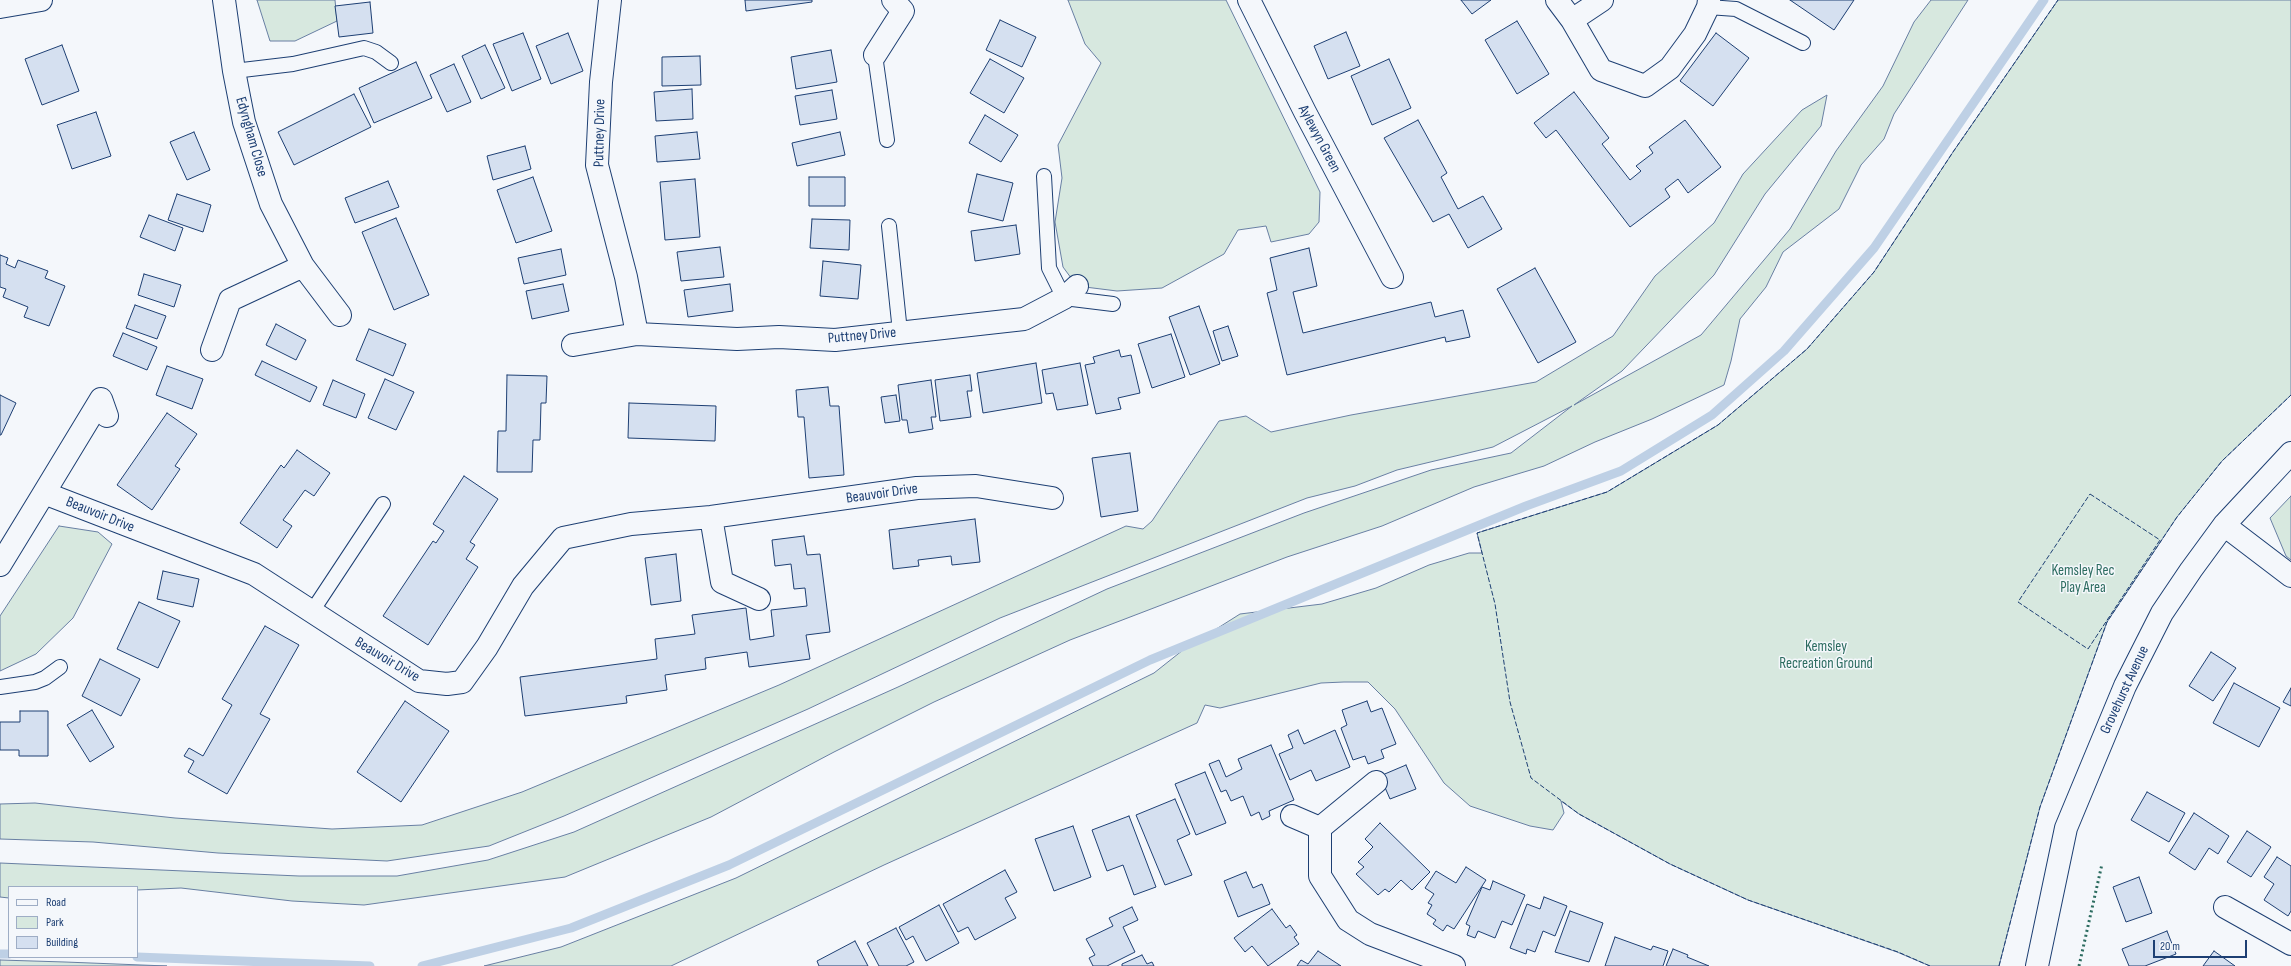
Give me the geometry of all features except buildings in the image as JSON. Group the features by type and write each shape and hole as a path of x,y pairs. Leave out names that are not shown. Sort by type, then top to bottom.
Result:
{"street":[{"path":"0,7 41,0"},
{"name":"Edyngham Close","path":"224,0 234,70 244,122 271,204 303,266 340,315"},
{"name":"Puttney Drive","path":"610,0 601,82 597,165 626,277 637,334"},
{"path":"875,55 903,11 893,0"},
{"name":"Aylewyn Green","path":"1249,0 1305,112 1392,277"},
{"path":"1557,0 1572,20 1601,70 1645,86 1670,68 1695,34 1709,4"},
{"path":"1572,20 1602,0"},
{"path":"212,350 230,300 303,266"},
{"name":"Puttney Drive","path":"573,345 637,334 737,339 779,337 834,340 1024,320 1070,292"},
{"name":"Beauvoir Drive","path":"0,565 101,398 107,416"},
{"name":"Grovehurst Avenue","path":"2037,966 2066,828 2125,686 2162,613 2224,525 2291,452"},
{"name":"Beauvoir Drive","path":"44,493 254,574 311,613 419,681 447,684 462,682 487,647 522,586 563,538 631,524 712,516 917,488 976,486 1052,498"},
{"path":"712,516 722,582 760,599"},
{"path":"2224,525 2291,576"},
{"path":"1320,828 1376,782"},
{"path":"1292,816 1320,828"},
{"path":"1320,828 1320,876 1348,920 1370,934 1454,966"},
{"path":"2225,907 2291,944"}],"lane":[{"path":"1709,4 1736,9 1803,43"},
{"path":"234,70 293,64 364,48 376,52 391,63"},
{"path":"875,55 887,140"},
{"path":"1044,176 1049,268 1070,292 1113,304"},
{"path":"889,226 900,332"},
{"path":"311,613 382,504"},
{"path":"0,687 35,682 45,678 60,667"}],"green space":[{"path":"257,0 335,0 337,21 295,41 270,41"},
{"path":"1068,0 1226,0 1320,192 1319,222 1309,234 1271,242 1266,226 1238,230 1224,254 1162,288 1117,291 1077,286 1063,267 1055,222 1062,178 1058,145 1101,63 1085,44"},
{"path":"1931,0 1968,0 1894,114 1884,139 1861,165 1839,209 1783,252 1766,287 1740,319 1724,385 1652,419 1595,442 1544,466 1474,487 1382,526 1287,557 1070,640 934,702 834,752 711,817 565,877 364,905 292,901 181,888 138,890 138,886 8,886 8,898 0,897 0,863 299,876 397,876 488,860 574,832 898,687 1107,589 1304,513 1431,470 1511,453 1572,406 1493,447 1397,470 1355,486 1307,498 1000,618 808,709 564,816 489,846 387,861 218,853 93,842 0,839 0,804 35,803 175,818 332,829 422,825 522,792 779,685 1126,526 1143,529 1152,521 1219,421 1246,416 1271,432 1351,415 1536,382 1613,336 1655,276 1714,223 1743,174 1802,110 1827,95 1821,126 1765,194 1714,275 1622,371 1574,405 1701,335 1790,229 1836,151 1883,86 1914,22"},
{"name":"Kemsley Recreation Ground","path":"2058,0 2291,0 2291,395 2222,461 2177,517 2107,622 2040,807 1999,966 1930,966 1897,952 1748,900 1670,864 1579,814 1561,801 1564,813 1553,830 1530,826 1470,806 1444,783 1395,709 1368,682 1344,682 1321,683 1220,708 1205,705 1197,723 884,865 671,966 484,966 561,947 736,878 1154,673 1183,650 1240,614 1322,604 1376,588 1429,565 1469,553 1482,553 1477,533 1607,492 1718,425 1807,349 1874,272 1953,152"},
{"path":"2291,496 2291,560 2286,556 2270,518"},
{"path":"59,526 98,532 112,544 73,618 36,654 0,671 0,616"},
{"path":"0,960 65,962 167,966 0,966"}],"waterway":[{"path":"422,966 571,928 729,865 1150,660 1526,506 1621,471 1712,415 1784,351 1874,248 2044,0"},
{"path":"0,954 8,954"},
{"path":"138,957 370,966"}],"hedge":[{"path":"2079,966 2102,864"}],"fence":[{"path":"1930,966 1898,952 1748,900 1670,864 1579,814 1531,778 1510,702 1495,604 1477,533 1607,492 1718,425 1807,349 1874,272 1953,152 2058,0"},
{"path":"1999,966 2040,807 2107,622 2177,517 2222,461 2291,395"},
{"path":"2090,494 2160,540 2088,649 2018,602 2090,494"}],"park label":[{"name":"Kemsley Rec Play Area","path":"2083,580"}]}
